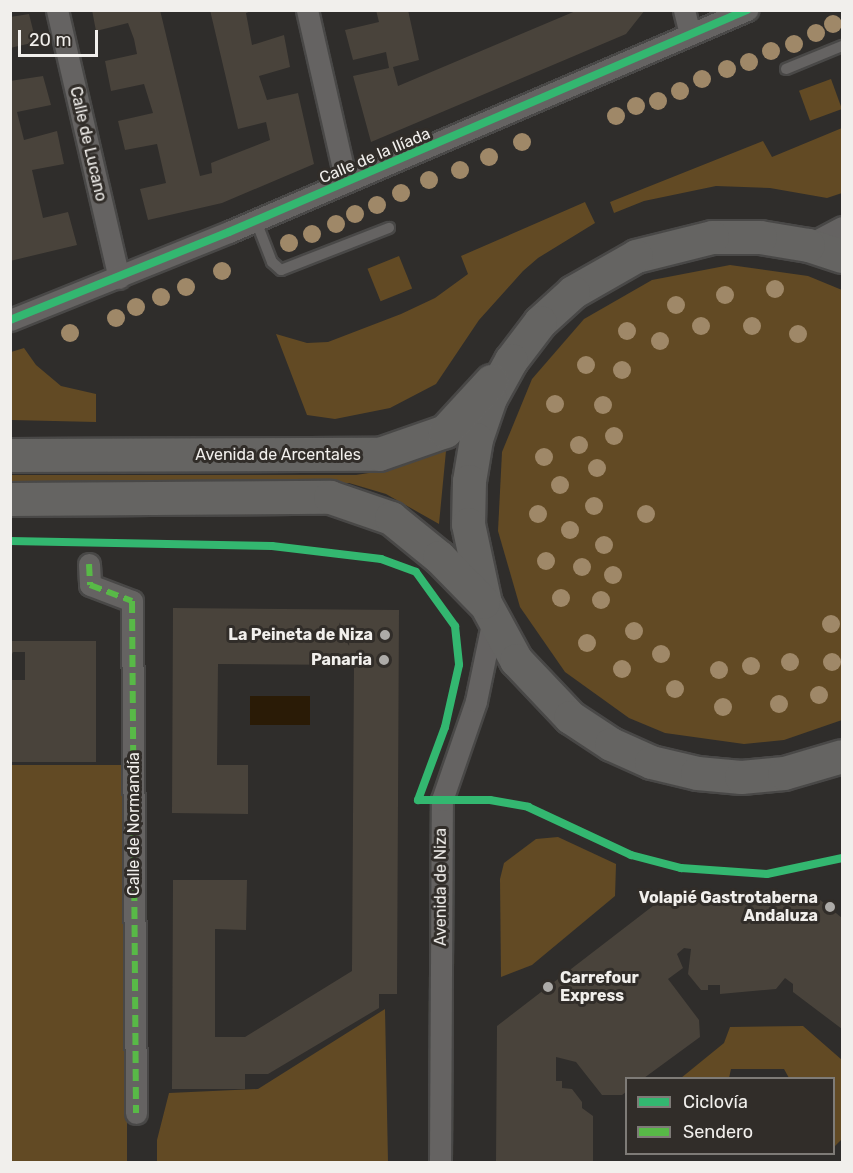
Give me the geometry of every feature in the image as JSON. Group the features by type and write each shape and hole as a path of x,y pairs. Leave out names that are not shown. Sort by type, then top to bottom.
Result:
{"main road":[{"path":"489,611 468,524 469,481 480,429 490,398 511,360 540,322 573,292 636,256 712,237 760,237 808,245 843,256"},
{"name":"Avenida de Arcentales","path":"10,455 379,454 445,431 511,360"},
{"path":"10,499 330,496 391,518 439,557 489,611 516,660 570,717 611,744 651,762 697,773 741,777 784,773 843,756"}],"street":[{"name":"Calle de Lucano","path":"57,10 119,278"},
{"path":"306,10 346,182"},
{"path":"684,10 690,34"},
{"name":"Calle de la Ilíada","path":"10,320 256,221 747,10"},
{"path":"808,245 843,226"},
{"name":"Calle de Normandía","path":"89,564 90,585 132,602 136,1113"},
{"name":"Avenida de Niza","path":"440,1162 442,800 476,701 489,611"}],"lane":[{"path":"786,69 843,46"},
{"path":"256,221 276,269 288,270 389,228"}],"shaded area":[{"path":"831,79 842,109 810,121 799,91"},
{"path":"842,128 842,193 827,198 770,188 716,186 644,201 614,213 610,202 763,141 772,157"},
{"path":"585,202 595,223 538,258 523,271 479,320 436,384 390,408 335,419 307,415 276,334 307,343 328,342 401,314 435,298 468,274 461,256"},
{"path":"399,256 412,288 381,301 367,269"},
{"path":"730,265 808,276 842,290 842,720 784,740 744,744 665,733 629,718 565,672 520,607 498,531 502,452 532,379 584,319 652,280"},
{"path":"24,348 36,365 61,386 96,394 96,422 11,420 11,352"},
{"path":"443,449 446,451 439,524 386,494 349,483 11,482 11,475 356,475 394,469"},
{"path":"250,696 310,696 310,725 250,725"},
{"path":"10,765 127,765 127,1162 10,1162"},
{"path":"558,837 616,864 615,896 532,965 501,977 500,879 504,863 536,839"},
{"path":"385,1009 388,1162 157,1162 157,1140 169,1093 258,1089"},
{"path":"803,1026 842,1060 842,1139 835,1146 835,1077 788,1077 784,1069 731,1069 729,1077 682,1077 724,1043 730,1027"}],"building":[{"path":"92,10 160,10 200,176 212,173 211,163 270,140 266,122 238,129 210,10 254,10 246,13 252,45 284,35 290,67 259,76 267,100 298,93 314,164 222,203 148,220 140,189 166,183 157,144 125,150 118,121 153,113 144,84 111,91 105,61 137,54 134,39 128,23 96,31"},
{"path":"376,10 408,10 419,60 393,67 398,86 578,10 645,10 626,34 371,142 353,76 389,68 386,52 353,60 345,30 379,22"},
{"path":"29,14 36,42 10,48 10,17"},
{"path":"43,76 51,105 17,112 24,140 57,131 64,164 32,170 43,218 68,212 77,245 10,261 10,81"},
{"path":"173,608 399,610 397,994 379,994 379,1008 268,1074 245,1074 245,1089 172,1089 173,880 247,880 246,930 215,929 215,1037 245,1037 352,971 354,665 218,664 217,765 248,765 248,814 172,813"},
{"path":"10,641 96,641 96,762 10,762 10,680 25,680 25,652 13,652 10,658"},
{"path":"662,899 819,899 842,918 842,1029 793,992 793,984 785,978 776,989 720,994 720,985 708,985 708,990 701,990 688,974 691,949 684,948 677,954 683,968 668,979 699,1020 700,1037 645,1077 625,1077 625,1093 622,1095 602,1095 576,1062 556,1057 556,1081 562,1081 562,1088 572,1089 582,1102 582,1108 593,1116 593,1162 496,1162 497,1026"}],"marked path":[{"path":"89,564 90,585 132,601 136,1113"}],"cycle path":[{"path":"10,320 229,232 747,10"},
{"path":"10,541 272,546 381,559 416,572 455,626 459,665 445,727 418,800 490,800 528,807 631,855 681,868 767,874 842,858"}],"place":[{"name":"La Peineta de Niza","path":"385,635"},
{"name":"Panaria","path":"384,660"},
{"name":"Volapié Gastrotaberna Andaluza","path":"830,907"},
{"name":"Carrefour Express","path":"548,987"}]}
